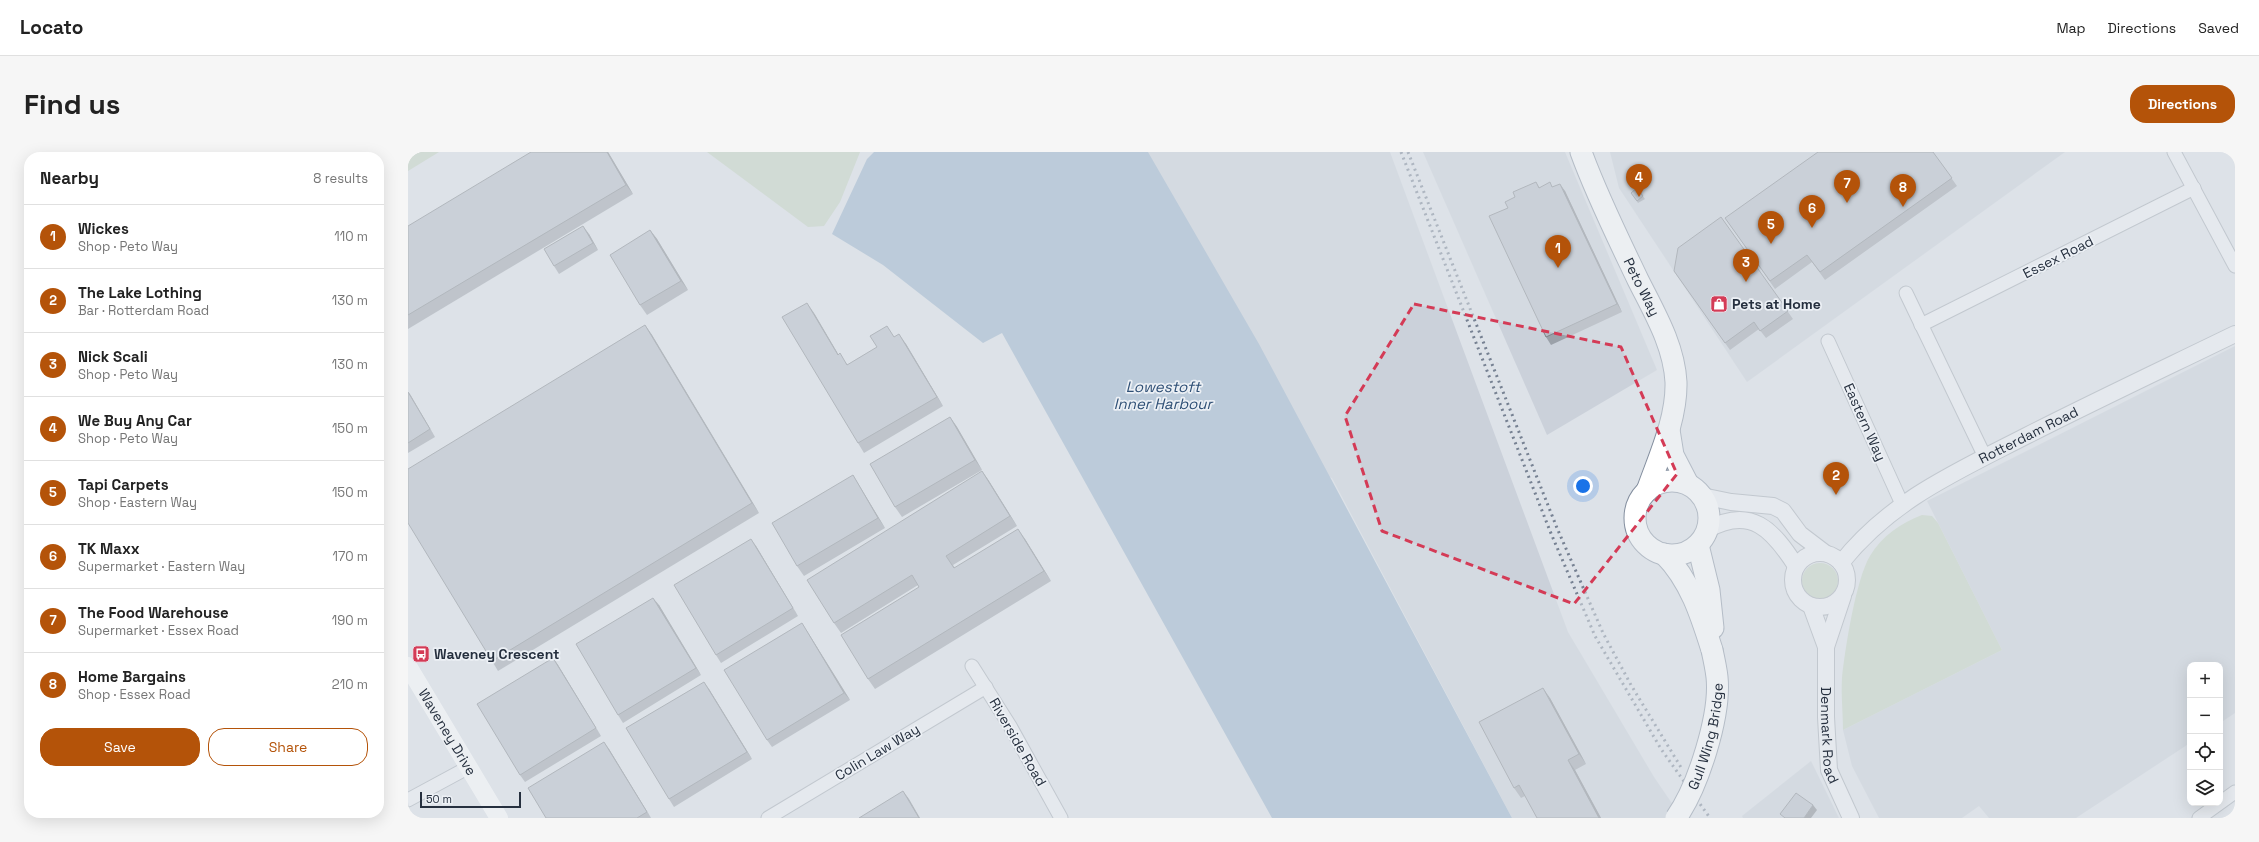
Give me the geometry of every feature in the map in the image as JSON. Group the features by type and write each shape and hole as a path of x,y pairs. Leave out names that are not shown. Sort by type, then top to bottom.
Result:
{"highway":[{"name":"Peto Way","path":"1581,152 1595,191 1669,347 1676,382 1669,427 1647,491"},
{"name":"Peto Way","path":"1669,427 1673,455 1695,490"},
{"path":"1664,554 1676,554 1688,551 1702,537 1710,518 1708,507 1695,490 1677,481 1666,481 1656,484 1647,491 1640,500 1636,510 1637,527 1645,542 1664,554 1678,568 1688,584 1704,624 1712,650"},
{"path":"1702,537 1713,620 1712,650"},
{"name":"Gull Wing Bridge","path":"1676,818 1698,773 1710,736 1716,704 1717,678 1712,650"}],"main road":[{"name":"Waveney Drive","path":"408,666 499,818"}],"street":[{"path":"2174,152 2235,266"},
{"name":"Essex Road","path":"1921,325 2194,188"},
{"path":"1906,293 1985,457"},
{"name":"Rotterdam Road","path":"1841,563 1877,523 1902,504 1985,457 2235,334"},
{"name":"Eastern Way","path":"1828,341 1902,504"},
{"path":"1695,490 1731,502 1773,506 1783,511 1800,534 1841,563 1847,579 1843,596 1829,606 1811,606 1802,601 1796,594 1793,580 1796,566 1804,558 1814,553 1825,553"},
{"path":"1702,537 1722,522 1740,519 1752,521 1767,528 1796,566"},
{"name":"Denmark Road","path":"1843,596 1826,647 1826,717 1829,770 1851,818"},
{"name":"Denmark Road","path":"1811,606 1826,647"},
{"name":"Riverside Road","path":"972,666 986,687 1062,818"},
{"name":"Colin Law Way","path":"768,818 986,687"},
{"path":"408,800 469,767"},
{"path":"2199,818 2235,792"}],"highlighted area":[{"path":"1414,304 1621,347 1677,474 1574,604 1382,531 1345,416"}],"shaded area":[{"path":"1146,152 1390,152 1568,632 1654,777 1682,818 1512,818 1332,478 1329,477"},
{"path":"1423,152 1565,152 1657,370 1547,435"},
{"path":"1610,152 2065,152 1747,382 1619,188"},
{"path":"2235,346 2235,713 2223,721 2223,662 2187,662 2187,745 2076,818 1989,818 1979,806 1962,818 1879,818 1852,766 1843,730 2002,650 1927,501"},
{"path":"1811,761 1839,818 1743,818 1742,816"}],"green space":[{"path":"408,152 439,152 408,171"},
{"path":"707,152 860,152 840,202 824,226 808,227"},
{"path":"1922,515 1932,516 1938,523 2002,650 1843,730 1843,665 1856,597 1865,567 1870,556 1886,536 1899,526"},
{"path":"1820,563 1833,568 1838,581 1833,594 1820,599 1807,594 1802,581 1807,568"}],"water":[{"name":"Lowestoft Inner Harbour","path":"874,152 1148,152 1259,344 1512,818 1272,818 1002,333 983,343 883,265 832,234 867,159"}],"building":[{"path":"531,152 607,152 626,185 408,315 408,226"},
{"path":"1818,152 1933,152 1952,178 1820,272 1807,255 1770,281 1725,218"},
{"path":"1536,182 1539,188 1550,182 1552,187 1560,184 1617,304 1546,337 1489,216 1508,208 1505,202 1515,197 1513,192"},
{"path":"1637,188 1643,196 1637,201 1631,193"},
{"path":"1721,217 1788,311 1760,331 1754,322 1725,343 1674,271 1678,248"},
{"path":"583,226 593,243 554,266 544,249"},
{"path":"650,230 681,281 640,305 610,255"},
{"path":"807,303 838,355 840,353 847,365 877,347 870,336 887,326 894,337 899,334 937,397 858,443 782,317"},
{"path":"645,325 752,503 492,661 408,523 408,469"},
{"path":"408,392 430,429 408,443"},
{"path":"950,417 975,460 895,507 870,464"},
{"path":"982,471 1010,516 946,556 954,568 1018,529 1044,571 868,679 841,635 919,587 912,575 834,623 807,580"},
{"path":"853,475 878,518 797,566 772,523"},
{"path":"751,539 793,608 716,655 674,585"},
{"path":"653,598 696,668 618,715 576,644"},
{"path":"802,623 844,693 767,740 724,670"},
{"path":"553,658 596,728 520,775 477,704"},
{"path":"704,682 747,752 669,799 626,728"},
{"path":"1543,688 1579,754 1568,760 1599,818 1537,818 1519,785 1514,788 1479,722"},
{"path":"604,742 647,812 637,818 546,818 528,788"},
{"path":"903,791 919,818 859,818"},
{"path":"1796,793 1813,805 1804,818 1785,818 1780,814"}],"railway":[{"path":"1401,152 1550,531 1595,636 1661,749 1710,818"},
{"path":"1408,152 1557,528 1603,633 1631,685 1682,769"}],"place":[{"name":"We Buy Any Car","path":"1639,197"},
{"name":"The Food Warehouse","path":"1847,203"},
{"name":"Home Bargains","path":"1903,207"},
{"name":"TK Maxx","path":"1812,228"},
{"name":"Tapi Carpets","path":"1771,244"},
{"name":"Wickes","path":"1558,268"},
{"name":"Nick Scali","path":"1746,282"},
{"name":"Pets at Home","path":"1719,304"},
{"name":"The Lake Lothing","path":"1836,495"},
{"name":"Waveney Crescent","path":"421,654"}]}
